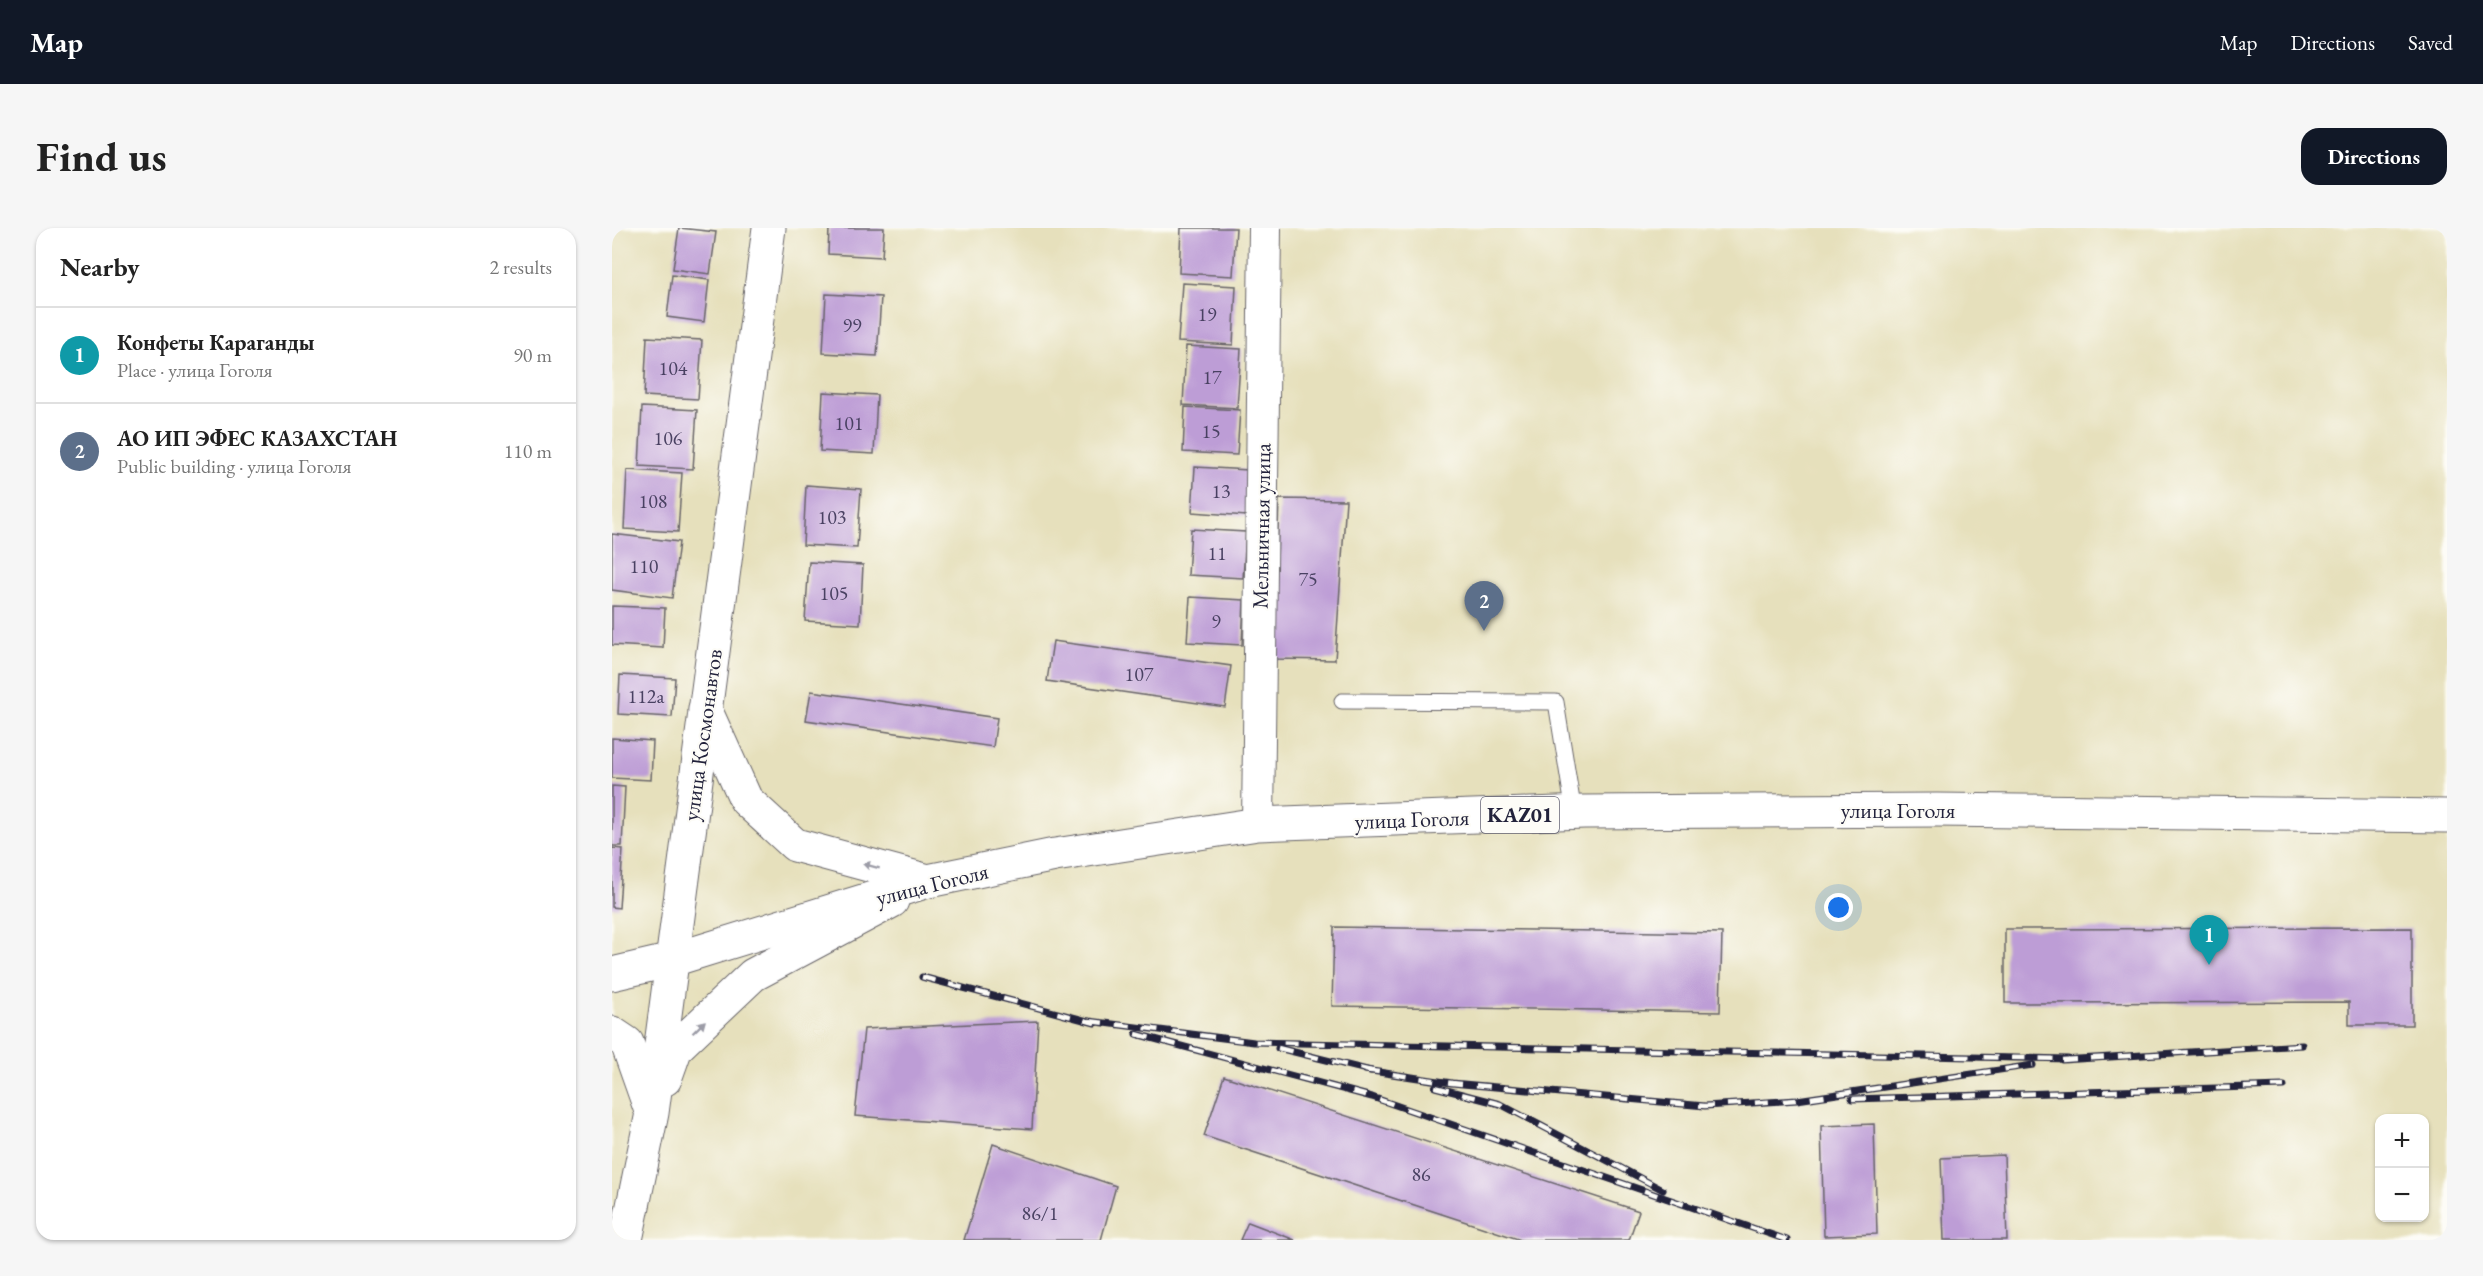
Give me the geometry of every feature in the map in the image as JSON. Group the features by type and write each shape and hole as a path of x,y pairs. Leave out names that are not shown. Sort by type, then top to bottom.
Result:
{"main road":[{"name":"улица Космонавтов","path":"626,1240 652,1113 769,228"},
{"path":"705,709 746,800 795,845 928,881"},
{"name":"улица Гоголя","path":"612,975 672,960 928,881 1055,855 1258,824 1574,813 1949,810 2447,816"},
{"path":"652,1113 676,1048 753,975 928,881"},
{"path":"612,1033 627,1043 652,1113"}],"street":[{"name":"Мельничная улица","path":"1258,824 1265,228"}],"lane":[{"path":"1342,701 1556,702 1574,813"}],"building":[{"path":"679,228 716,232 710,274 673,269"},
{"path":"829,228 884,228 882,257 828,254"},
{"path":"1181,228 1236,228 1233,276 1179,273"},
{"path":"672,275 709,280 704,322 667,317"},
{"path":"1182,283 1236,286 1233,345 1178,342"},
{"path":"826,294 881,297 877,356 823,353"},
{"path":"647,337 702,340 698,399 644,396"},
{"path":"1186,346 1241,349 1237,408 1183,405"},
{"path":"823,392 877,395 874,454 820,451"},
{"path":"642,407 697,410 693,469 639,466"},
{"path":"1185,407 1240,410 1237,455 1183,452"},
{"path":"1195,467 1249,470 1247,516 1192,512"},
{"path":"627,470 682,473 678,532 624,529"},
{"path":"806,485 861,489 857,548 803,545"},
{"path":"1279,499 1346,500 1335,660 1274,659"},
{"path":"1191,529 1246,532 1243,578 1188,575"},
{"path":"612,534 679,542 672,598 612,590"},
{"path":"809,562 863,565 860,624 805,621"},
{"path":"1190,597 1244,600 1242,645 1187,642"},
{"path":"612,606 665,608 663,648 612,645"},
{"path":"1053,641 1231,666 1225,707 1047,681"},
{"path":"620,675 675,678 672,717 618,714"},
{"path":"811,691 997,718 993,747 806,720"},
{"path":"612,738 653,741 651,780 612,778"},
{"path":"612,786 625,787 622,846 612,846"},
{"path":"612,848 623,849 619,908 612,907"},
{"path":"1334,927 1722,933 1720,1012 1332,1006"},
{"path":"2412,928 2412,1025 2349,1025 2349,1002 2005,1003 2005,929"},
{"path":"1038,1021 1032,1129 855,1116 864,1029"},
{"path":"1224,1076 1639,1211 1629,1240 1521,1240 1204,1136"},
{"path":"1874,1124 1877,1234 1824,1236 1821,1126"},
{"path":"993,1144 1116,1186 1101,1240 964,1240"},
{"path":"2004,1155 2007,1240 1944,1240 1941,1158"},
{"path":"1248,1222 1295,1240 1240,1240"}],"railway":[{"path":"922,977 1095,1023"},
{"path":"1089,1021 1254,1042 2068,1059"},
{"path":"1136,1034 1372,1097 1787,1240"},
{"path":"2062,1060 2302,1045"},
{"path":"1278,1048 1371,1071"},
{"path":"1365,1070 1452,1083 1705,1106 1797,1100 2033,1065"},
{"path":"1852,1099 2284,1086"},
{"path":"1435,1087 1500,1104 1663,1190"}],"place":[{"name":"АО ИП ЭФЕС КАЗАХСТАН","path":"1484,631"},
{"name":"Конфеты Караганды","path":"2209,965"}]}
